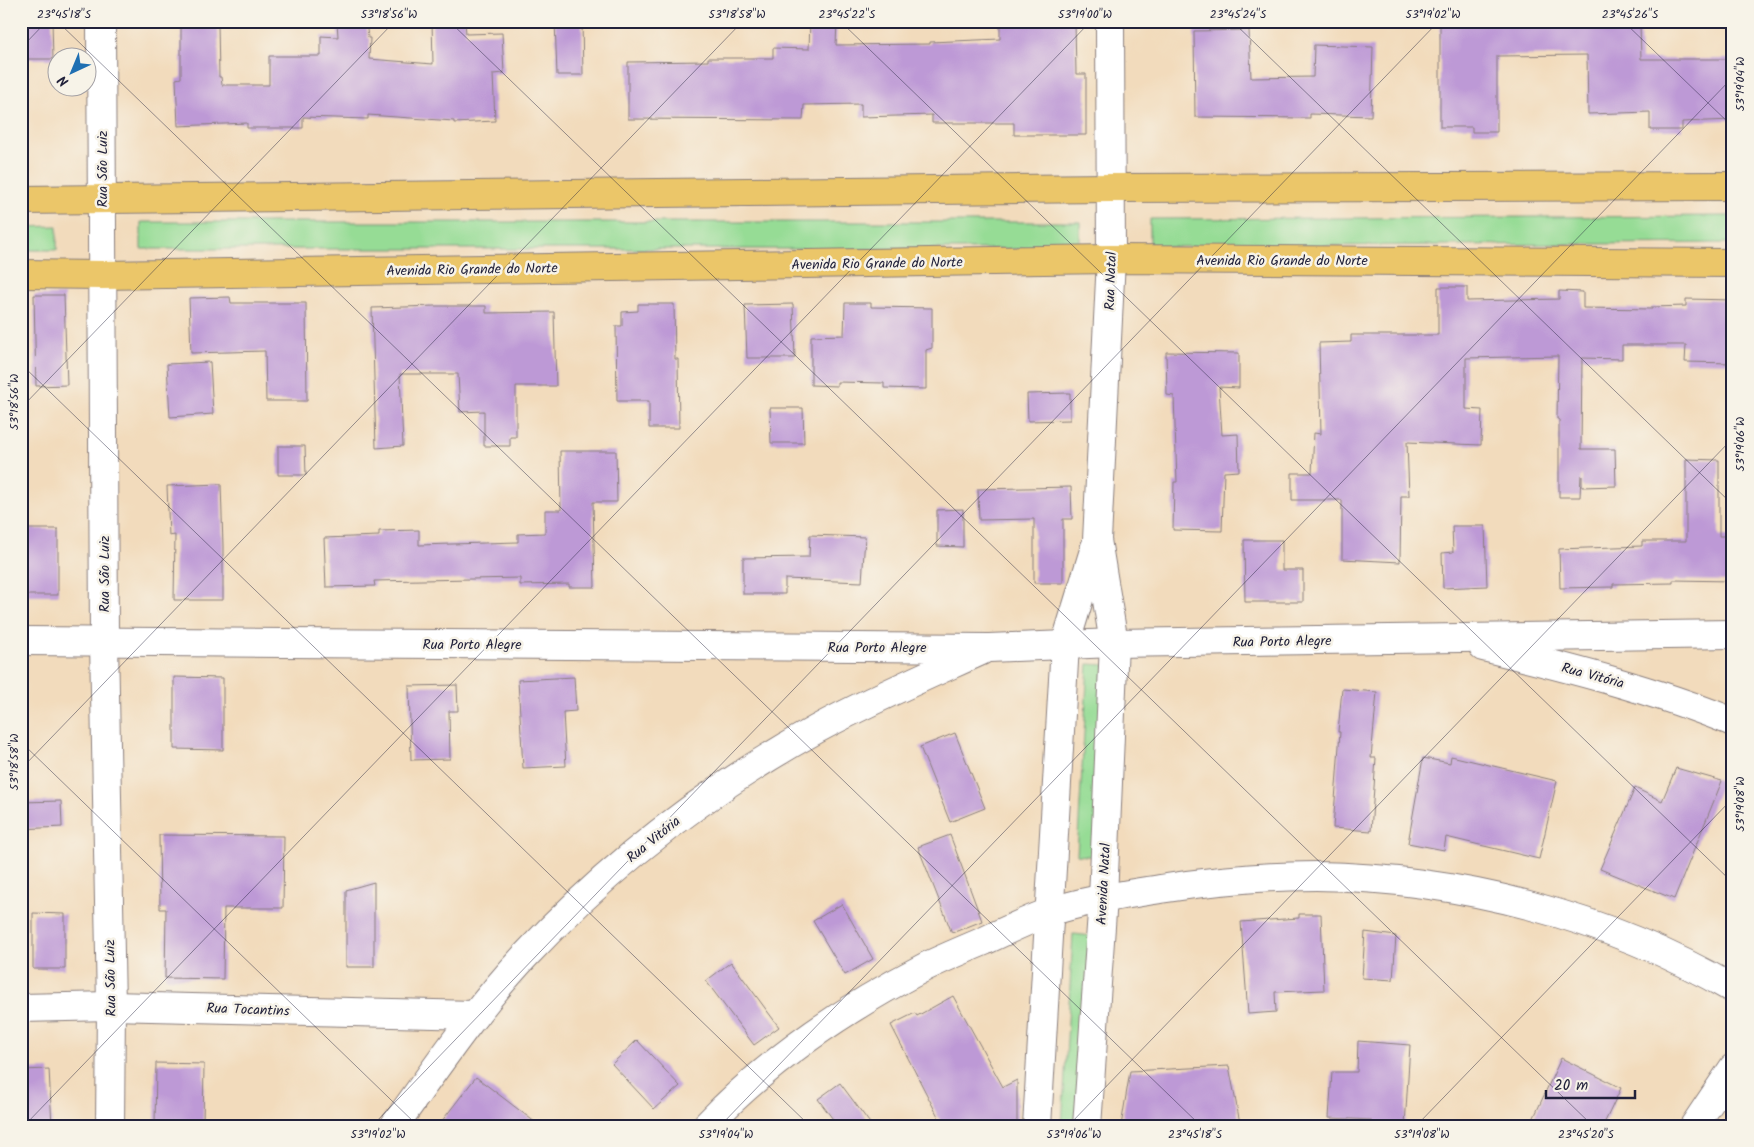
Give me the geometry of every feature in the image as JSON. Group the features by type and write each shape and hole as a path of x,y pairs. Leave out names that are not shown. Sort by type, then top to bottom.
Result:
{"main road":[{"path":"21,200 1111,188 1733,186"},
{"name":"Avenida Rio Grande do Norte","path":"21,274 1111,259 1733,263"}],"street":[{"name":"Rua São Luiz","path":"101,21 104,641 110,1126"},
{"name":"Rua Natal","path":"1110,21 1111,259 1097,540 1114,643"},
{"name":"Rua Natal","path":"1065,645 1097,540"},
{"name":"Rua Porto Alegre","path":"21,641 989,648 1114,643 1733,634"},
{"name":"Rua Vitória","path":"1449,638 1624,683 1696,707 1733,722"},
{"name":"Avenida Natal","path":"1087,1126 1103,898 1114,643"},
{"path":"1037,1126 1065,645"},
{"name":"Rua Vitória","path":"394,1126 475,1015 525,955 591,890 662,830 738,776 818,728 901,687 989,648"},
{"path":"706,1126 765,1072 816,1032 872,997 929,965 1050,912 1103,898 1179,886 1247,878 1316,876 1384,880 1452,889 1520,903 1585,922 1649,947 1712,976 1733,989"},
{"name":"Rua Tocantins","path":"21,1008 110,1006 475,1015"},
{"path":"1694,1126 1733,1068"}],"green space":[{"path":"1733,216 1733,243 1150,247 1150,219"},
{"path":"141,222 1080,222 1080,249 141,249"},
{"path":"57,226 57,250 21,250 21,227"},
{"path":"1088,664 1105,665 1097,857 1077,855"},
{"path":"1073,934 1092,936 1081,1126 1062,1126"}],"building":[{"path":"21,21 52,21 53,48 48,48 48,59 21,59"},
{"path":"337,21 366,21 368,38 370,38 369,59 433,64 432,21 465,21 466,34 502,33 504,73 493,74 495,121 454,123 454,121 368,115 368,119 303,117 303,128 247,128 247,123 178,126 176,79 181,78 181,25 218,24 219,77 221,77 222,85 269,85 269,56 321,56 321,36 338,37"},
{"path":"555,21 582,21 583,75 557,75"},
{"path":"810,21 837,21 836,45 930,44 930,42 1000,39 1000,21 1075,21 1076,74 1086,74 1086,135 1014,135 1014,123 932,123 932,115 861,117 861,104 804,105 803,120 628,119 628,62 708,61 708,58 773,58 773,48 809,49"},
{"path":"1440,21 1592,21 1592,26 1640,24 1641,59 1733,59 1733,120 1682,122 1682,130 1650,130 1650,112 1588,114 1587,55 1497,56 1497,132 1472,132 1472,127 1440,127"},
{"path":"1249,30 1251,78 1313,77 1314,45 1373,47 1371,116 1310,114 1310,118 1195,117 1194,31"},
{"path":"1438,287 1467,287 1467,301 1559,299 1559,291 1583,292 1583,308 1652,309 1652,307 1686,306 1686,299 1733,300 1733,363 1685,362 1686,345 1622,345 1622,359 1582,358 1581,449 1615,449 1616,486 1582,487 1581,475 1580,497 1559,497 1558,356 1466,358 1466,409 1482,410 1481,445 1407,442 1409,496 1401,496 1400,562 1342,559 1342,500 1292,500 1292,473 1312,473 1314,433 1321,434 1319,343 1351,342 1351,335 1438,335"},
{"path":"34,295 64,295 67,385 36,386"},
{"path":"230,297 231,303 306,303 307,401 266,401 265,351 191,353 189,298"},
{"path":"845,303 871,303 871,307 932,308 932,348 926,350 926,389 884,388 884,383 837,382 837,386 811,385 811,336 844,335"},
{"path":"638,304 674,304 675,359 678,359 679,428 649,428 649,401 617,401 616,326 622,326 622,312 638,311"},
{"path":"793,304 795,358 747,358 745,305"},
{"path":"486,306 486,313 554,312 556,386 516,386 516,437 510,437 510,446 484,446 484,411 460,412 458,374 400,374 403,446 376,448 372,308"},
{"path":"1166,352 1239,353 1239,388 1219,387 1222,435 1238,434 1239,471 1224,472 1222,531 1173,530 1174,482 1177,482 1174,396 1167,395"},
{"path":"210,362 213,414 170,417 167,364"},
{"path":"1070,393 1070,420 1028,421 1027,394"},
{"path":"770,408 803,408 804,443 771,443"},
{"path":"278,446 305,446 306,475 278,475"},
{"path":"560,451 616,451 617,502 593,502 595,587 569,587 569,584 520,585 520,578 374,581 375,586 326,587 324,538 379,536 379,531 419,530 419,545 518,542 518,534 545,533 545,510 561,510"},
{"path":"1686,459 1719,460 1719,536 1733,536 1733,581 1673,580 1673,583 1613,584 1613,587 1560,588 1559,549 1642,546 1642,541 1686,541"},
{"path":"221,484 223,600 174,600 175,535 169,536 167,486"},
{"path":"1071,487 1072,519 1063,519 1063,583 1034,583 1034,519 979,520 978,489"},
{"path":"963,509 963,547 937,546 937,510"},
{"path":"1452,526 1485,526 1487,586 1443,588 1442,553 1453,552"},
{"path":"21,529 58,529 58,595 21,595"},
{"path":"810,535 865,537 862,582 785,579 785,594 743,594 743,558 809,557"},
{"path":"1244,540 1282,540 1282,570 1303,570 1303,602 1245,602"},
{"path":"174,677 223,678 223,750 174,749"},
{"path":"574,677 576,711 563,712 566,766 523,768 518,680"},
{"path":"457,685 458,711 449,711 450,759 411,760 409,686"},
{"path":"1342,689 1377,692 1371,758 1376,758 1371,831 1333,828"},
{"path":"955,733 985,808 950,822 920,747"},
{"path":"1451,756 1557,781 1539,859 1446,837 1444,850 1408,843 1423,758 1450,763"},
{"path":"1676,768 1722,781 1674,899 1600,869 1635,788 1662,801"},
{"path":"61,801 62,827 21,829 21,802"},
{"path":"159,835 284,836 283,908 224,908 223,979 165,978 166,909 160,909"},
{"path":"950,835 982,921 952,933 918,847"},
{"path":"374,882 374,967 346,967 346,890"},
{"path":"842,904 873,959 845,975 813,921"},
{"path":"33,913 65,914 65,969 33,969"},
{"path":"1299,914 1321,914 1324,990 1275,992 1276,1012 1248,1014 1241,922 1299,918"},
{"path":"1365,932 1396,936 1393,980 1362,978"},
{"path":"731,962 779,1027 754,1045 706,981"},
{"path":"953,996 1003,1087 1017,1080 1017,1126 943,1126 891,1025 915,1013 917,1016"},
{"path":"637,1040 680,1086 654,1109 612,1064"},
{"path":"1358,1041 1410,1045 1405,1126 1370,1124 1371,1120 1329,1118 1332,1072 1357,1072"},
{"path":"1561,1058 1621,1088 1603,1126 1530,1126"},
{"path":"156,1063 204,1064 203,1126 155,1126"},
{"path":"1229,1066 1240,1123 1225,1126 1121,1126 1130,1071"},
{"path":"49,1069 52,1126 21,1126 21,1070"},
{"path":"476,1077 540,1126 438,1126"},
{"path":"840,1083 872,1126 838,1126 818,1099"}]}
